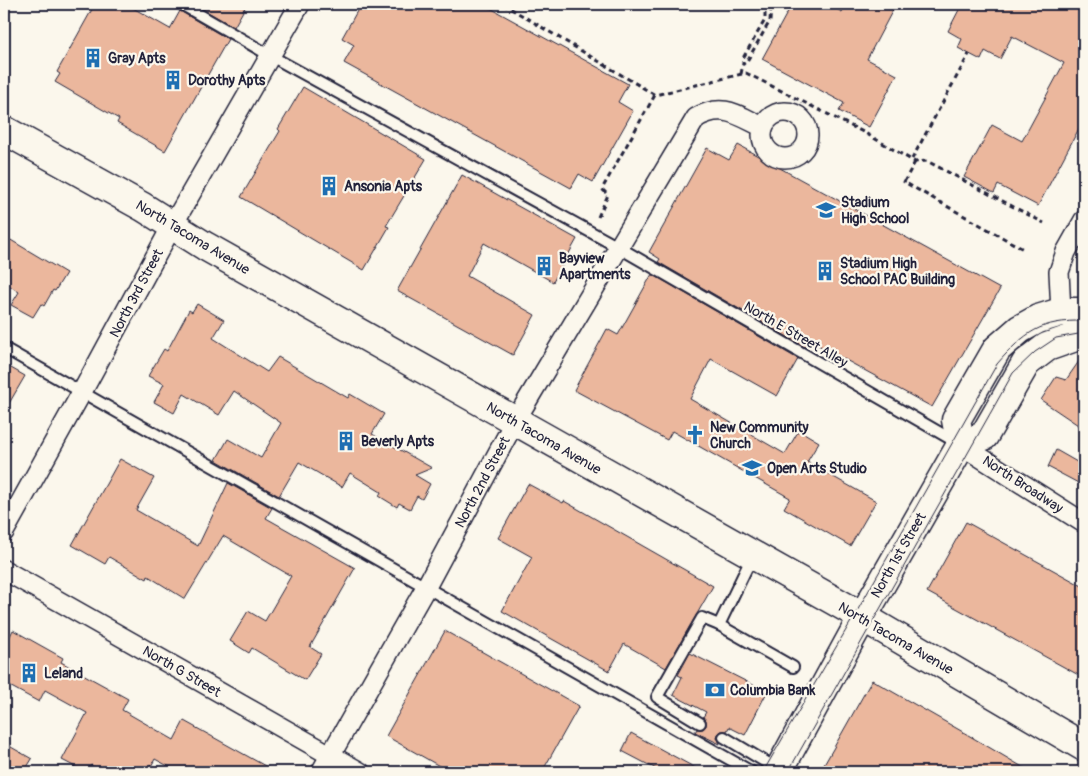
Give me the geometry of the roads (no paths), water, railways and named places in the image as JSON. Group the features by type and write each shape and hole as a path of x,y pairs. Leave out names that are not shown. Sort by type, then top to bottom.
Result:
{"street":[{"name":"North 3rd Street","path":"4,532 172,226 300,4"},
{"name":"North 2nd Street","path":"321,772 426,587 515,421 696,118 707,112 729,111 763,128"},
{"name":"North Tacoma Avenue","path":"4,130 143,207 172,226 862,618 1084,747"},
{"path":"1084,220 1066,252 1059,272 1073,312 1038,319 1020,329 997,349 956,420 962,445 984,436 1026,363 1047,347 1084,334"},
{"name":"North Broadway","path":"962,445 1084,524"},
{"name":"North 1st Street","path":"779,771 862,618 962,445"},
{"name":"North G Street","path":"4,570 360,772"}],"lane":[{"name":"North E Street Alley","path":"181,4 271,56 618,248 962,445"},
{"path":"4,348 752,772"},
{"path":"719,625 753,556"},
{"path":"700,723 657,696 702,618 719,625 793,667"},
{"path":"724,737 779,771"}],"tram line":[{"path":"763,772 856,613 997,364 1016,344 1035,330 1056,323 1084,321"},
{"path":"788,772 1013,373 1035,352 1056,338 1084,333"}],"place":[{"name":"Gray Apts","path":"93,58"},
{"name":"Dorothy Apts","path":"173,80"},
{"name":"Ansonia Apts","path":"329,186"},
{"name":"Stadium High School","path":"826,210"},
{"name":"Bayview Apartments","path":"544,266"},
{"name":"Stadium High School PAC Building","path":"825,271"},
{"name":"New Community Church","path":"695,435"},
{"name":"Beverly Apts","path":"346,441"},
{"name":"Open Arts Studio","path":"752,468"},
{"name":"Leland","path":"29,673"},
{"name":"Columbia Bank","path":"715,690"}]}
